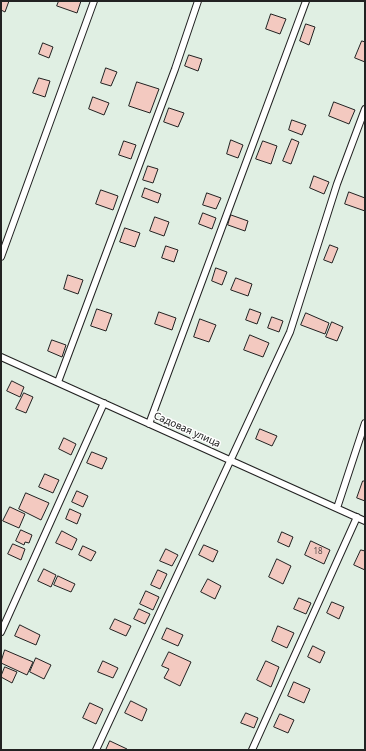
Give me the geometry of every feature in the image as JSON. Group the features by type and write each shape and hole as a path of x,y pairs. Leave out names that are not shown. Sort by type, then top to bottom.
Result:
{"lane":[{"path":"1,257 94,1"},
{"path":"58,382 175,69 198,1"},
{"path":"149,424 306,1"},
{"path":"96,750 290,332 337,184 365,109"},
{"name":"Садовая улица","path":"1,356 365,521"},
{"path":"1,632 104,403"},
{"path":"338,508 365,423"},
{"path":"252,750 357,517"}],"green space":[{"path":"1,1 365,1 365,750 1,750"}],"building":[{"path":"1,1 9,1 5,12 1,10"},
{"path":"59,1 81,1 77,13 57,6"},
{"path":"271,14 286,19 280,34 266,29"},
{"path":"306,24 315,27 309,45 300,41"},
{"path":"362,41 365,42 365,62 355,58"},
{"path":"43,43 53,47 49,58 39,54"},
{"path":"189,55 202,59 198,71 185,66"},
{"path":"106,68 117,72 111,86 101,83"},
{"path":"39,78 50,81 45,97 33,93"},
{"path":"137,82 159,89 150,113 129,106"},
{"path":"93,97 109,103 104,115 89,109"},
{"path":"334,102 355,110 349,124 329,116"},
{"path":"169,108 184,113 178,127 164,122"},
{"path":"292,120 306,125 302,135 289,130"},
{"path":"292,139 299,142 291,164 283,161"},
{"path":"231,140 243,145 238,158 227,154"},
{"path":"124,141 136,145 131,159 119,155"},
{"path":"263,141 277,146 271,164 256,159"},
{"path":"148,166 158,169 153,183 143,180"},
{"path":"314,176 329,182 324,194 310,188"},
{"path":"145,188 161,194 158,203 142,197"},
{"path":"101,190 118,196 113,210 96,204"},
{"path":"349,192 365,198 365,211 345,204"},
{"path":"207,193 221,198 216,209 203,205"},
{"path":"203,213 216,218 212,229 199,224"},
{"path":"231,215 248,221 245,231 228,225"},
{"path":"155,217 169,222 164,236 150,231"},
{"path":"125,228 140,233 135,247 120,242"},
{"path":"330,245 338,248 332,263 324,260"},
{"path":"166,246 178,250 174,262 162,258"},
{"path":"216,268 227,272 222,285 212,281"},
{"path":"68,275 83,280 78,294 64,289"},
{"path":"236,278 252,284 248,296 231,290"},
{"path":"97,309 112,314 106,331 91,326"},
{"path":"250,309 261,313 257,324 246,320"},
{"path":"159,312 176,318 172,330 155,324"},
{"path":"306,313 329,323 325,334 301,325"},
{"path":"272,317 283,321 279,332 268,328"},
{"path":"200,319 216,325 209,342 194,337"},
{"path":"332,322 343,327 337,341 326,337"},
{"path":"250,335 269,343 263,357 244,350"},
{"path":"52,340 66,345 62,357 48,351"},
{"path":"12,381 24,387 20,397 7,391"},
{"path":"24,393 33,397 26,413 16,409"},
{"path":"260,429 277,436 272,446 256,439"},
{"path":"64,438 76,444 71,455 59,449"},
{"path":"92,452 107,458 102,469 87,463"},
{"path":"45,474 59,480 53,493 39,487"},
{"path":"363,481 365,481 365,501 357,498"},
{"path":"77,491 88,496 83,507 72,502"},
{"path":"26,493 49,503 41,520 19,509"},
{"path":"10,507 25,514 19,528 3,521"},
{"path":"70,509 81,514 77,524 66,519"},
{"path":"21,530 32,535 29,543 25,542 24,545 16,541"},
{"path":"62,531 77,539 72,550 56,543"},
{"path":"282,532 293,537 289,547 278,542"},
{"path":"311,541 330,550 324,564 305,555"},
{"path":"13,544 25,549 21,560 8,554"},
{"path":"204,545 218,551 213,562 199,555"},
{"path":"83,546 96,552 91,561 79,555"},
{"path":"166,549 178,555 172,566 160,561"},
{"path":"361,550 365,551 365,570 354,565"},
{"path":"277,559 291,566 283,584 269,577"},
{"path":"44,569 56,575 51,587 38,581"},
{"path":"158,570 167,574 160,589 151,585"},
{"path":"58,576 75,584 71,592 54,585"},
{"path":"208,579 221,586 215,599 201,592"},
{"path":"146,591 159,597 153,610 140,604"},
{"path":"299,598 311,603 306,614 294,609"},
{"path":"332,602 344,607 339,619 327,613"},
{"path":"139,609 150,614 145,624 134,619"},
{"path":"115,619 131,626 126,636 110,629"},
{"path":"20,625 40,635 36,645 15,636"},
{"path":"278,626 294,633 287,648 272,641"},
{"path":"167,628 183,635 178,646 162,639"},
{"path":"313,646 325,652 320,663 308,657"},
{"path":"5,650 33,662 27,675 1,663"},
{"path":"169,652 191,662 180,686 164,678 169,669 162,666"},
{"path":"36,658 51,665 44,679 30,672"},
{"path":"103,661 118,668 113,678 98,672"},
{"path":"266,661 279,667 271,687 257,680"},
{"path":"5,667 17,672 12,683 1,677"},
{"path":"294,682 310,689 304,703 288,696"},
{"path":"131,701 147,709 142,721 125,713"},
{"path":"90,703 103,709 96,724 83,718"},
{"path":"246,713 258,718 254,728 241,723"},
{"path":"280,714 294,720 288,733 274,727"},
{"path":"110,741 127,749 106,750"}]}
